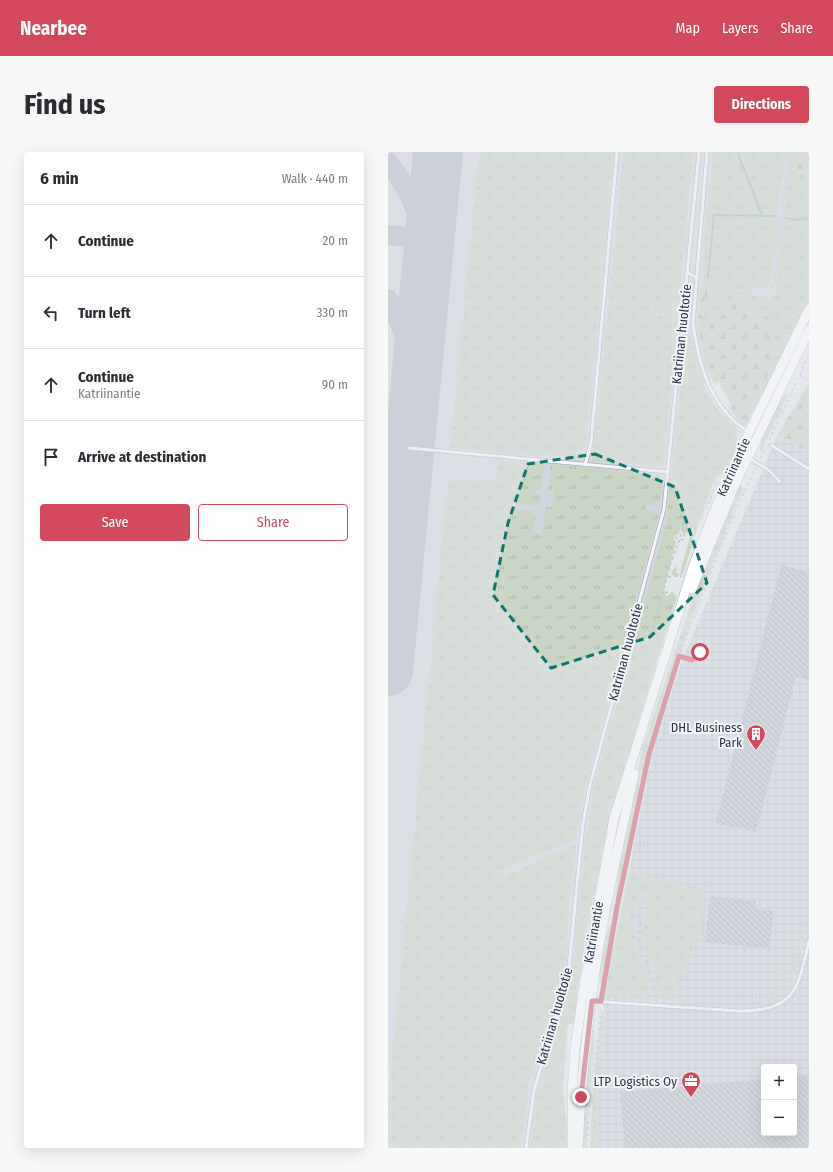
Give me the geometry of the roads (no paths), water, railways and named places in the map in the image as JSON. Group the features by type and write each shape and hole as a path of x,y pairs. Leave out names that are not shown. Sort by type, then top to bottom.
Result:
{"main road":[{"name":"Katriinantie","path":"572,1148 572,1095 582,1000 614,818 705,534 738,453 809,309"},
{"name":"Katriinantie","path":"674,632 748,457 809,330"},
{"name":"Katriinantie","path":"577,1148 581,1097 597,1001 596,964 623,817 644,721"}],"lane":[{"path":"585,465 592,436 617,152"},
{"name":"Katriinan huoltotie","path":"526,1148 534,1090 564,991 569,967 583,824 590,785 660,527 668,472 699,152"},
{"path":"707,152 693,324 697,352 705,380 716,400 732,420 744,429"},
{"path":"687,272 697,278"},
{"path":"770,446 809,469"},
{"path":"410,448 668,472"},
{"path":"738,453 758,462 770,471 780,482"},
{"path":"582,1000 749,1011 762,1010 777,1004 796,989 809,941"}],"waterway":[{"path":"738,154 762,215"},
{"path":"708,277 714,215 775,216"},
{"path":"786,218 799,220 809,218"},
{"path":"702,301 706,294 706,290"}],"place":[{"name":"DHL Business Park","path":"756,751"},
{"name":"LTP Logistics Oy","path":"691,1098"}]}
